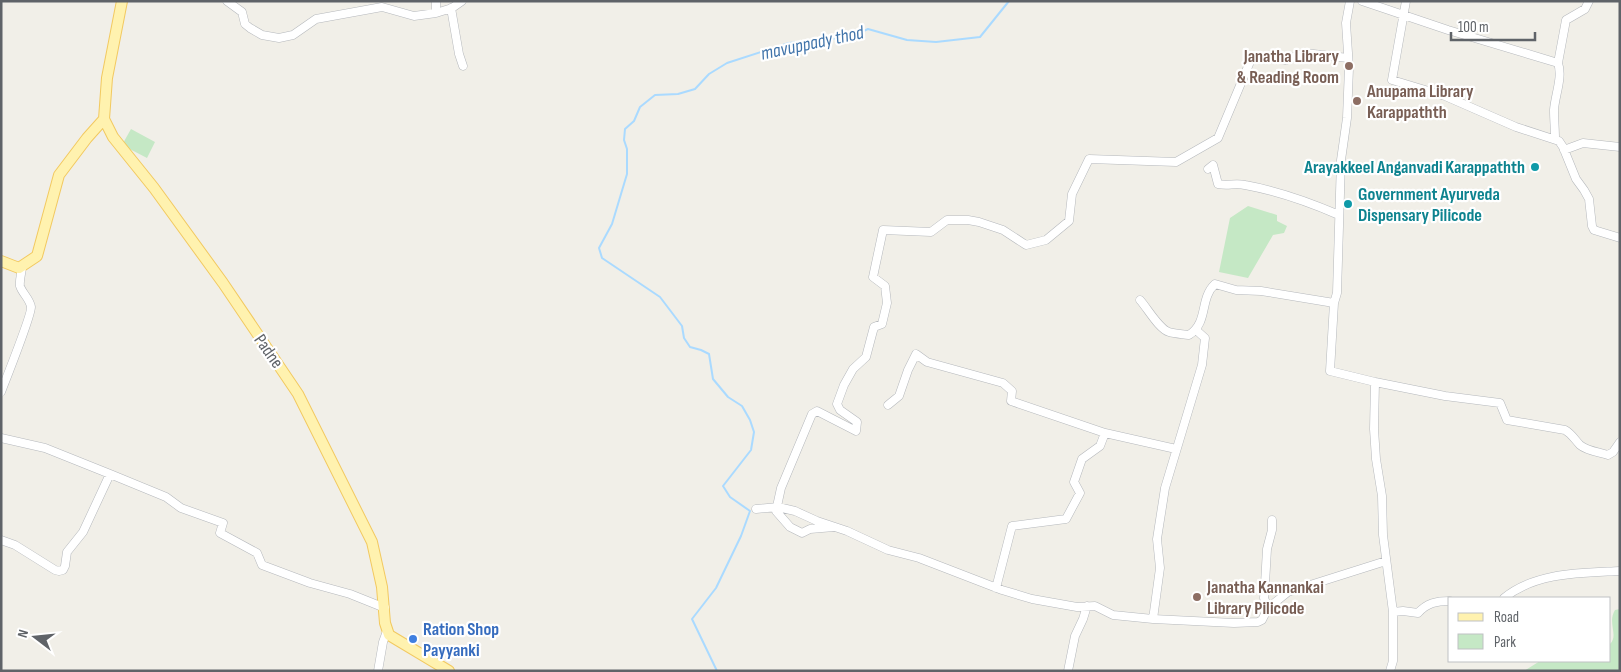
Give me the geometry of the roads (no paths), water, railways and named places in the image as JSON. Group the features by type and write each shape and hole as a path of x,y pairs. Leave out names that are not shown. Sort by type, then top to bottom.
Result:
{"main road":[{"path":"1,261 19,268 37,256 59,175 104,119 107,78 122,1"},
{"name":"Padne","path":"104,119 113,137 160,196 223,283 298,394 372,542 382,587 387,631"},
{"path":"387,631 394,639 449,671"}],"street":[{"path":"227,1 242,12 245,24 250,28 262,35 279,38 293,35 316,19 371,8 382,8 414,16 436,13 451,8 462,1"},
{"path":"436,1 436,13"},
{"path":"1350,1 1346,23 1348,58 1347,118 1341,160 1337,293 1334,303 1330,371 1445,396 1500,403 1507,420 1565,430 1585,448 1608,455 1620,442"},
{"path":"1362,1 1448,30 1558,63"},
{"path":"1406,1 1392,80 1445,96 1516,127 1559,141 1571,169 1589,199 1594,230 1620,238"},
{"path":"1555,139 1554,111 1560,78 1558,63 1566,20 1585,9 1589,1"},
{"path":"451,8 463,66"},
{"path":"834,527 810,529 802,533 790,528 776,511 782,488 812,414 817,411 856,431 858,422 840,410 837,404 844,385 853,369 866,357 874,327 882,324 887,303 885,286 874,277 883,230 931,232 947,220 968,220 1003,230 1026,245 1046,240 1069,221 1072,194 1089,159 1176,162 1218,138 1252,57 1286,60 1305,52 1348,58"},
{"path":"1564,150 1583,143 1620,147"},
{"path":"1208,169 1214,165 1218,184 1242,184 1274,192 1308,202 1339,215"},
{"path":"1,392 31,310 21,288 22,266"},
{"path":"1140,300 1159,325 1168,332 1189,335 1196,330 1202,315 1207,291 1215,284 1236,290 1261,291 1334,303"},
{"path":"1153,619 1160,568 1157,539 1164,488 1202,365 1205,338 1196,330"},
{"path":"888,405 899,396 916,354 927,362 1003,383 1012,391 1011,401 1105,433 1176,449"},
{"path":"1375,382 1374,429 1376,459 1382,496 1383,534 1393,612 1393,661 1390,671"},
{"path":"996,588 1012,526 1066,519 1080,493 1074,482 1082,458 1100,446 1105,433"},
{"path":"1,438 45,448 166,497 181,508 223,523 220,533 257,553 262,565 310,584 350,594 385,608"},
{"path":"1,540 15,545 55,570 63,570 67,552 83,532 110,474"},
{"path":"756,509 777,507 795,511 888,550 919,558 996,588 1032,599 1060,605 1095,606 1113,614 1153,619 1234,623 1258,622 1262,620 1268,608 1288,592 1386,561"},
{"path":"1268,608 1264,598 1267,549 1272,530 1272,520"},
{"path":"1506,597 1523,586 1545,578 1587,572 1620,571"},
{"path":"1393,612 1403,611 1418,614 1431,603 1448,601"},
{"path":"1068,671 1075,636 1084,619 1087,606"},
{"path":"378,671 387,631"}],"waterway":[{"name":"mavuppady thod","path":"717,671 692,619 716,588 741,536 750,511 730,497 723,486 751,450 754,432 742,406 728,397 713,379 709,354 690,347 684,338 682,326 660,297 602,258 599,248 612,224 627,174 625,129 634,121 640,107 655,95 678,94 695,89 709,74 727,63 789,43 850,37 868,29 907,40 936,42 980,37 1009,1"}],"place":[{"name":"Janatha Library & Reading Room","path":"1349,66"},
{"name":"Anupama Library Karappathth","path":"1357,101"},
{"name":"Arayakkeel Anganvadi Karappathth","path":"1535,167"},
{"name":"Government Ayurveda Dispensary Pilicode","path":"1348,204"},
{"name":"Janatha Kannankai Library Pilicode","path":"1197,597"},
{"name":"Ration Shop Payyanki","path":"413,639"}]}
